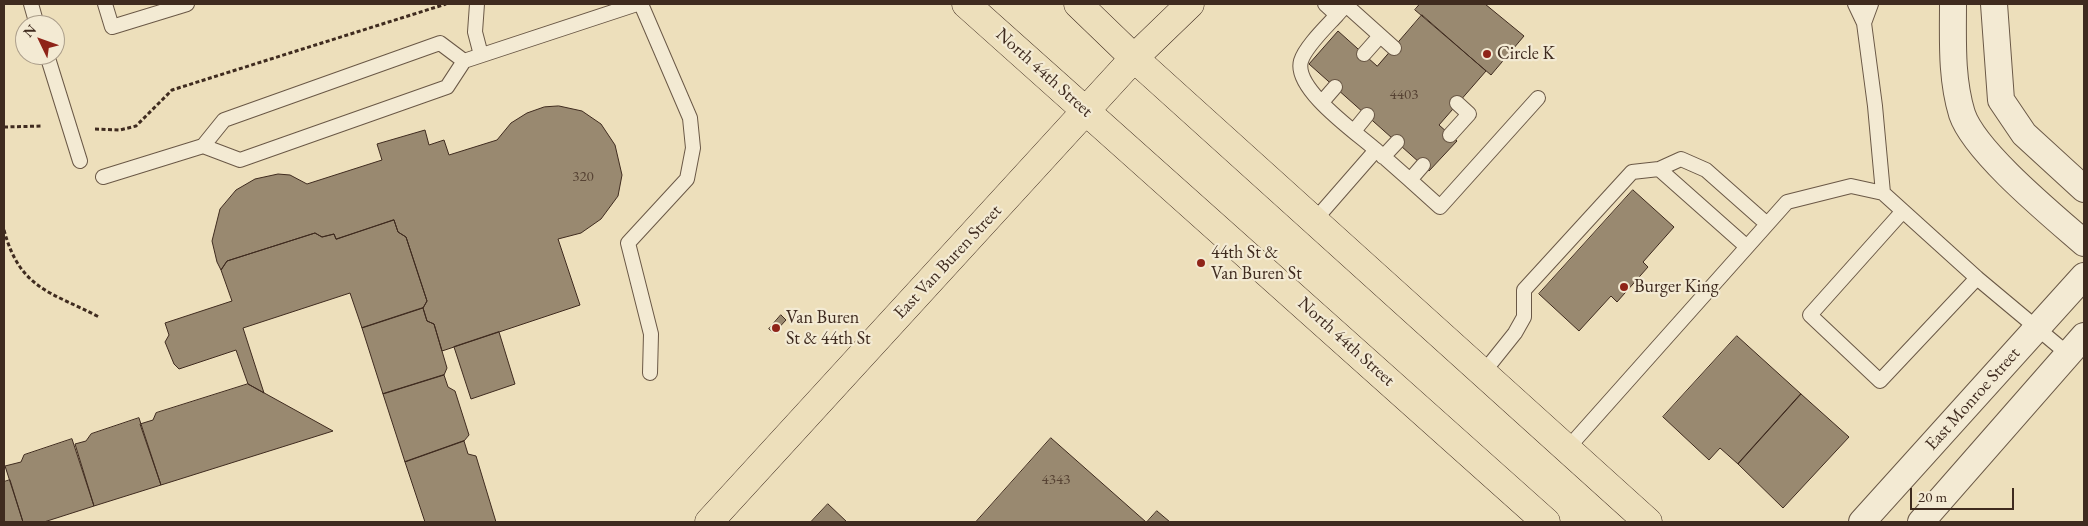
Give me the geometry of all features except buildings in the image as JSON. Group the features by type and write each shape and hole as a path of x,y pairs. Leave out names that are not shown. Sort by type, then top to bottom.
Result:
{"main road":[{"name":"North 44th Street","path":"966,4 1546,522"},
{"path":"1078,4 1134,58 1648,522"},
{"name":"East Van Buren Street","path":"709,522 1134,58 1190,4"}],"street":[{"path":"1952,4 1956,94 1963,116 1983,147 2084,244"},
{"path":"1994,4 2001,100 2024,134 2084,189"},
{"name":"East Monroe Street","path":"1862,522 2084,276"},
{"path":"1921,522 2076,345"}],"lane":[{"path":"105,4 112,27 187,4"},
{"path":"476,4 475,32 481,55"},
{"path":"203,146 240,160 447,87 464,61 637,4"},
{"path":"641,4 690,118 693,148 687,179 628,243 650,334 650,373"},
{"path":"1325,4 1337,15"},
{"path":"1855,4 1864,23 1876,106 1883,193"},
{"path":"1864,23 1871,4"},
{"path":"1394,48 1346,5 1301,60 1301,71 1310,92 1440,207 1538,98"},
{"path":"1364,54 1380,36"},
{"path":"103,177 203,146 224,120 440,43 464,61"},
{"path":"50,65 80,161"},
{"path":"1322,102 1335,87"},
{"path":"1450,134 1469,114 1457,103"},
{"path":"1354,131 1367,115"},
{"path":"1314,221 1380,154 1397,142"},
{"path":"1483,373 1515,333 1524,317 1524,290 1632,172 1659,169 1681,158 1706,170 1767,224"},
{"path":"1410,180 1423,165"},
{"path":"1659,169 1747,247"},
{"path":"1567,449 1787,202 1851,186 1883,193 2036,330 2076,345"},
{"path":"1902,211 1810,315 1880,381 1977,278"}],"path":[{"path":"4,127 70,127 120,130 136,126 172,90 446,4"},
{"path":"4,230 20,268 38,288 99,317"}],"place":[{"name":"Circle K","path":"1487,54"},
{"name":"44th St & Van Buren St","path":"1201,263"},
{"name":"Burger King","path":"1624,287"},
{"name":"Van Buren St & 44th St","path":"776,328"}]}
